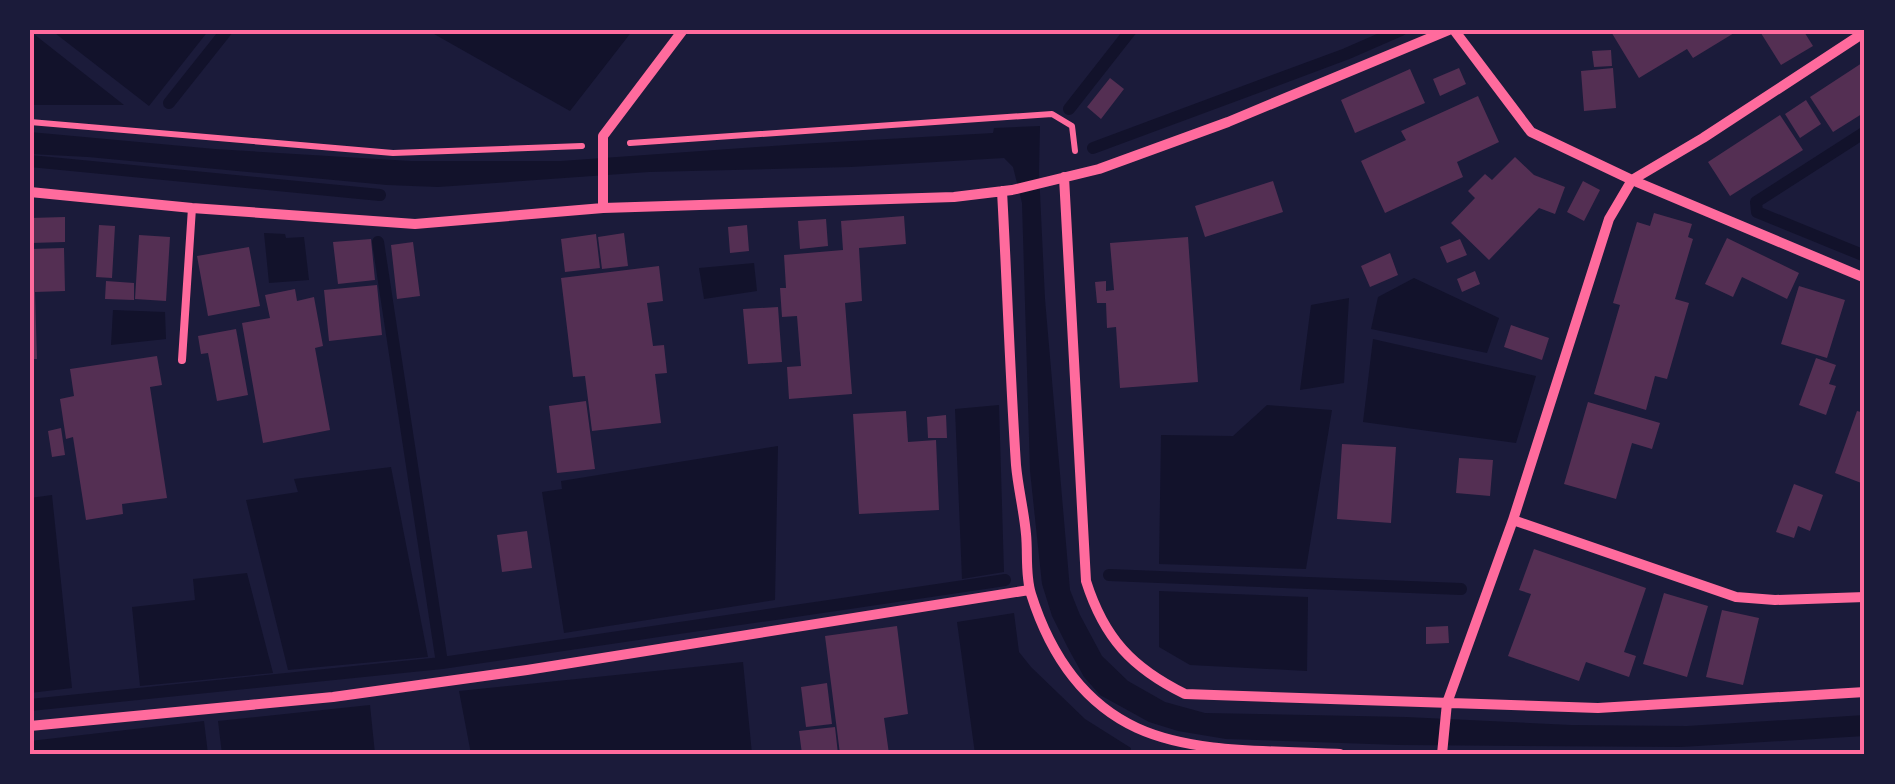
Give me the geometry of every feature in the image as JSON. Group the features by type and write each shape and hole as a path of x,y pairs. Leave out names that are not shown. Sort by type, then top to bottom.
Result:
{"street":[{"path":"602,208 603,136 684,30"},
{"path":"30,192 415,224 602,208 954,197 1008,190 1099,169 1228,122 1451,30 1531,132 1632,180 1865,278"},
{"path":"1442,752 1447,703 1514,520 1609,219 1632,180 1865,32"},
{"path":"1064,177 1086,581 1104,627 1138,666 1160,682 1186,694 1598,708 1865,692"},
{"path":"1008,190 1017,470 1029,590 1061,662 1100,706 1135,727 1170,740 1217,747 1340,754"},
{"path":"1514,520 1736,596 1776,600 1865,596"},
{"path":"30,726 333,697 1029,590"}],"lane":[{"path":"182,360 192,208"}],"shaded area":[{"path":"51,30 209,30 149,106"},
{"path":"427,30 633,30 570,111"},
{"path":"30,31 124,105 30,105"},
{"path":"1040,126 1045,299 1070,590 1102,656 1128,681 1165,702 1205,713 1687,726 1865,715 1865,736 1681,747 1226,739 1149,722 1100,695 1084,677 1068,648 1042,584 1030,471 1022,203 1013,167 1004,158 649,172 438,187 30,154 30,132 411,161 561,161 993,133 994,128"},
{"path":"264,233 304,237 309,280 269,283"},
{"path":"754,263 757,291 704,299 699,268"},
{"path":"1414,278 1499,318 1487,353 1371,329 1378,297"},
{"path":"1349,298 1344,383 1300,390 1311,305"},
{"path":"113,310 165,312 166,339 111,345"},
{"path":"1373,339 1536,376 1516,443 1363,422"},
{"path":"999,405 1004,572 962,579 955,409"},
{"path":"1267,405 1332,410 1306,569 1159,564 1161,435 1233,436"},
{"path":"778,446 775,600 564,633 542,492 562,489 561,481"},
{"path":"391,467 428,657 288,670 246,500 298,492 294,479"},
{"path":"52,495 72,688 30,693 30,498"},
{"path":"247,573 273,673 140,686 132,607 195,600 193,579"},
{"path":"1159,591 1308,597 1307,671 1190,665 1159,647"},
{"path":"1014,613 1019,652 1031,667 1085,719 1131,748 1130,754 975,754 957,622"},
{"path":"743,662 752,754 471,754 459,691"},
{"path":"370,705 375,754 222,754 218,721"},
{"path":"204,721 208,754 30,754 30,741"}],"building":[{"path":"1610,30 1739,30 1693,58 1687,49 1639,78"},
{"path":"1759,30 1803,30 1813,46 1781,65"},
{"path":"1611,50 1612,66 1594,67 1592,51"},
{"path":"1865,61 1865,112 1833,132 1810,97"},
{"path":"1459,68 1466,84 1440,96 1433,79"},
{"path":"1613,68 1616,108 1584,111 1581,71"},
{"path":"1410,69 1425,103 1355,133 1341,100"},
{"path":"1110,78 1124,89 1101,119 1087,107"},
{"path":"1478,96 1499,142 1457,162 1463,177 1385,213 1361,161 1406,140 1401,131"},
{"path":"1806,100 1821,124 1800,138 1785,114"},
{"path":"1780,115 1803,150 1730,196 1708,162"},
{"path":"1515,157 1534,175 1565,187 1555,214 1539,208 1489,260 1451,223 1475,198 1468,191 1485,174 1492,180"},
{"path":"1273,181 1283,212 1205,237 1195,206"},
{"path":"1583,181 1600,190 1584,221 1567,212"},
{"path":"1654,213 1692,224 1688,237 1693,239 1675,299 1689,303 1667,379 1655,376 1646,410 1594,394 1620,305 1613,303 1637,222 1650,226"},
{"path":"904,216 906,244 859,248 862,301 845,303 852,394 789,399 787,367 801,366 797,316 782,317 780,288 786,288 784,255 843,250 841,221"},
{"path":"65,217 65,242 30,243 30,218"},
{"path":"826,219 828,246 800,249 798,221"},
{"path":"99,225 115,226 112,278 96,277"},
{"path":"747,225 749,251 730,253 728,227"},
{"path":"624,233 628,266 602,269 598,237"},
{"path":"596,234 600,268 565,272 561,239"},
{"path":"139,235 170,237 166,301 135,299"},
{"path":"1188,237 1198,382 1120,388 1116,327 1107,328 1106,303 1097,303 1095,282 1106,281 1106,291 1114,290 1110,243"},
{"path":"1727,238 1799,273 1787,299 1742,277 1733,297 1705,284"},
{"path":"371,239 375,280 338,284 333,242"},
{"path":"1460,239 1467,255 1447,263 1440,247"},
{"path":"413,242 420,296 397,299 391,245"},
{"path":"249,247 260,306 208,316 197,256"},
{"path":"64,248 65,291 35,292 37,359 30,359 30,249"},
{"path":"1390,253 1398,275 1370,287 1361,266"},
{"path":"659,266 663,301 647,303 653,346 664,345 667,373 655,374 661,423 592,431 585,376 573,377 561,278"},
{"path":"1475,271 1480,284 1462,292 1457,279"},
{"path":"106,281 134,283 134,300 105,299"},
{"path":"377,285 382,335 329,341 324,290"},
{"path":"1799,286 1845,300 1827,358 1781,344"},
{"path":"295,289 297,301 314,297 323,346 315,348 330,430 263,443 242,323 270,318 265,295"},
{"path":"778,307 782,362 748,364 743,309"},
{"path":"1511,325 1549,338 1542,360 1504,347"},
{"path":"236,329 248,395 217,401 208,353 201,354 198,336"},
{"path":"157,356 162,385 150,387 167,498 122,504 123,514 86,520 73,437 66,439 60,399 74,396 70,369"},
{"path":"1816,358 1836,365 1829,384 1836,386 1826,415 1799,405"},
{"path":"586,401 595,469 557,473 549,406"},
{"path":"1588,402 1660,423 1652,449 1632,443 1616,499 1564,484"},
{"path":"906,411 908,442 936,440 939,510 859,514 853,414"},
{"path":"1857,411 1865,413 1864,484 1835,473"},
{"path":"946,415 947,438 928,438 927,417"},
{"path":"61,428 65,455 52,457 48,431"},
{"path":"1342,444 1396,447 1391,523 1337,519"},
{"path":"1459,458 1493,460 1490,496 1456,493"},
{"path":"1794,484 1823,495 1810,531 1798,526 1794,538 1776,532"},
{"path":"527,531 532,568 502,572 497,535"},
{"path":"1534,549 1646,588 1624,652 1636,656 1629,677 1586,662 1579,681 1508,656 1531,594 1519,590"},
{"path":"1664,593 1708,606 1687,677 1643,664"},
{"path":"1722,610 1759,618 1743,685 1706,677"},
{"path":"897,626 908,714 884,718 889,754 840,754 825,636"},
{"path":"1448,626 1449,643 1426,644 1426,627"},
{"path":"827,683 832,724 806,727 801,687"},
{"path":"835,727 838,754 802,754 799,731"}],"waterway":[{"path":"169,103 227,30"},
{"path":"1069,109 1131,30"},
{"path":"1093,148 1401,30"},
{"path":"1865,132 1756,202 1757,212 1865,256"},
{"path":"30,161 380,195"},
{"path":"378,242 442,663 1005,580"},
{"path":"1109,575 1461,589"},
{"path":"30,705 442,663"}]}
